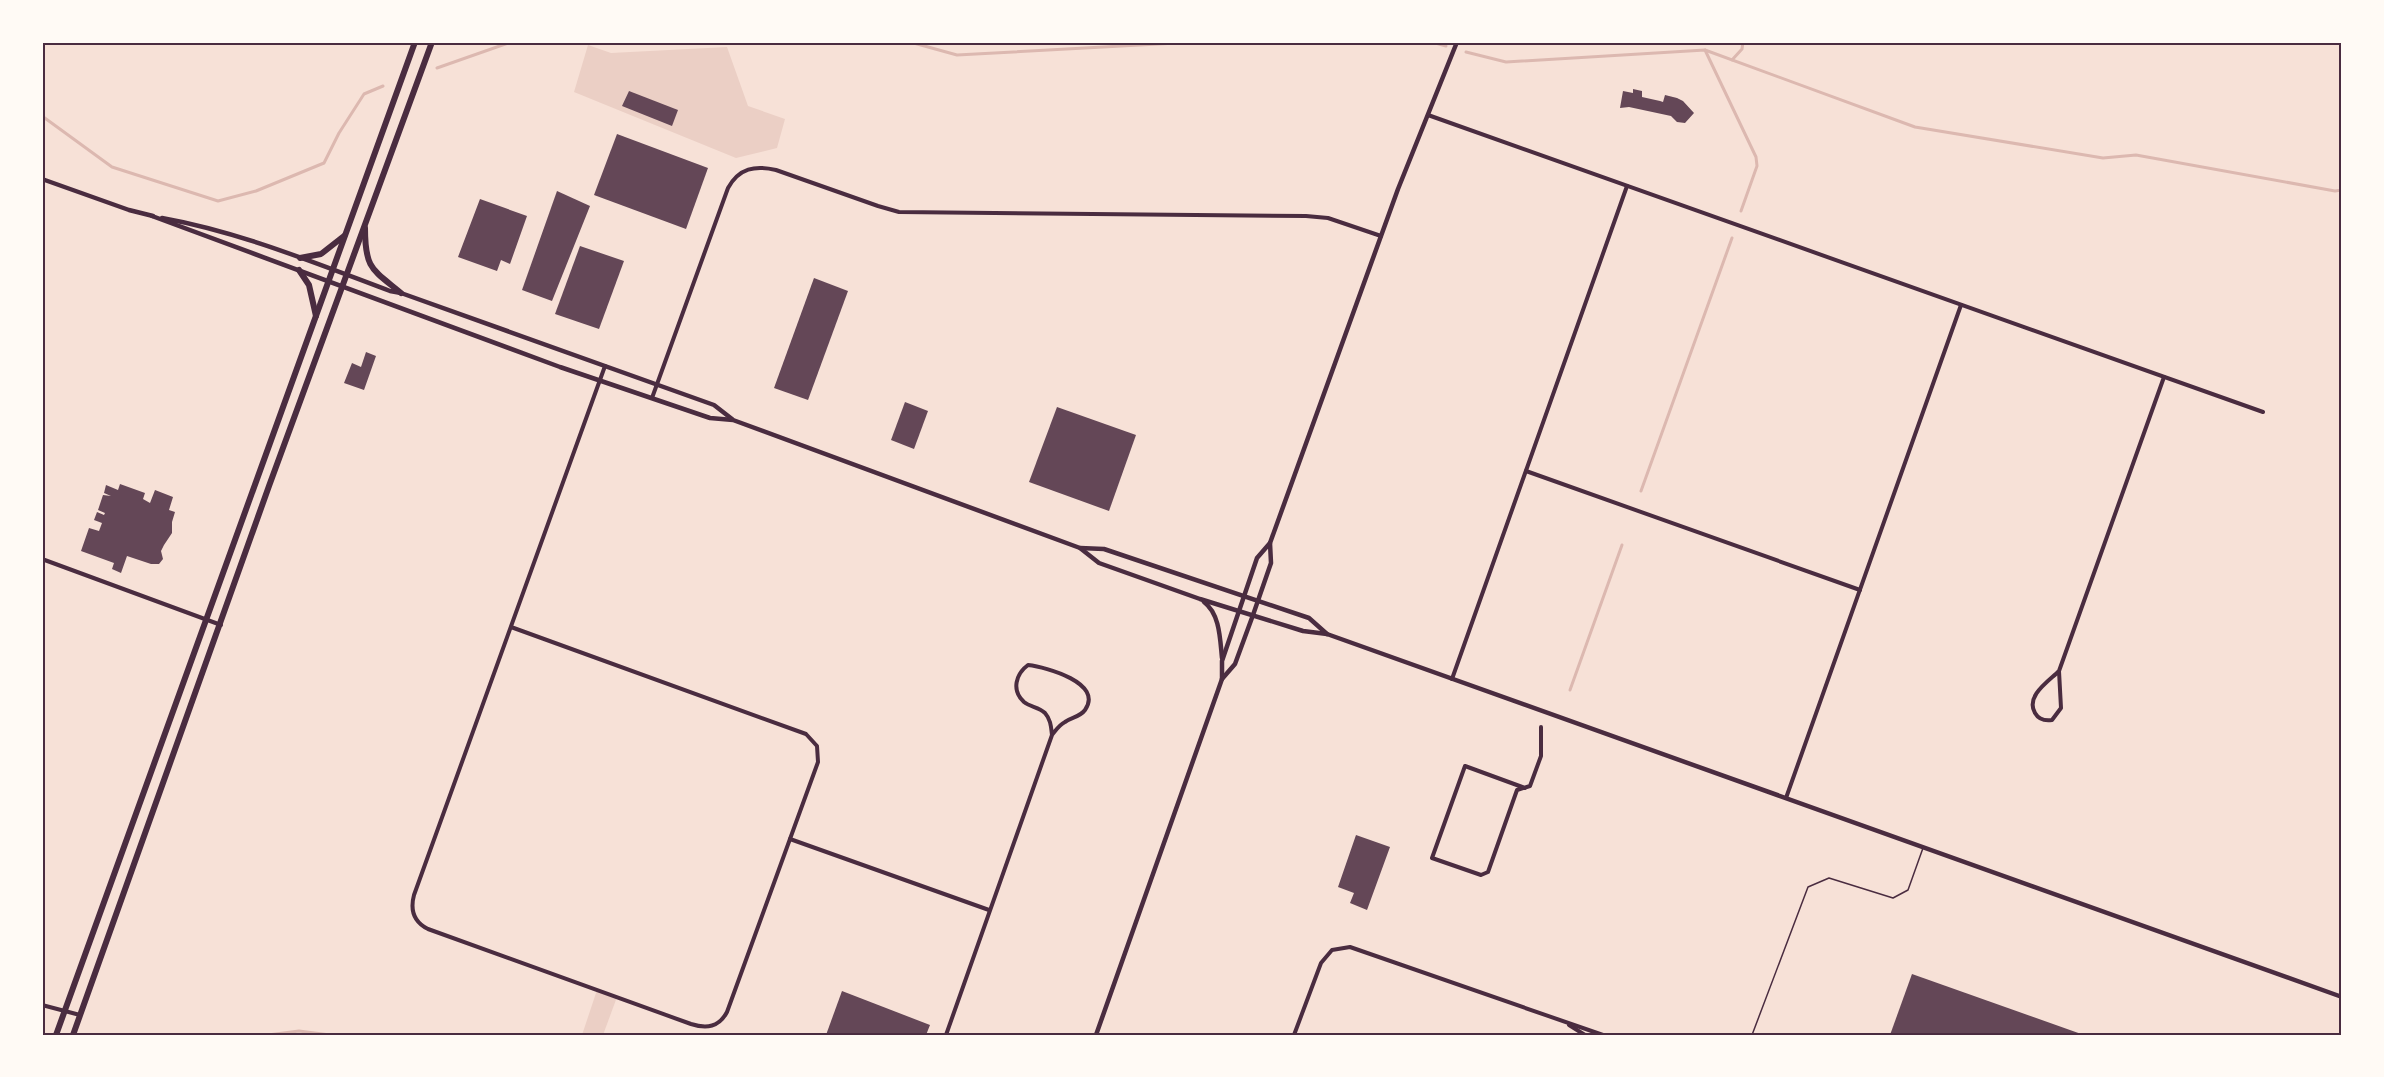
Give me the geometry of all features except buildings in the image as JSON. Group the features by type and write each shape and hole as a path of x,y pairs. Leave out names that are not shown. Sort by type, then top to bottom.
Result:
{"highway":[{"path":"56,1035 415,42"},
{"path":"73,1035 432,42"},
{"path":"365,225 365,245 373,270 401,292"},
{"path":"300,258 321,254 345,235"},
{"path":"299,270 309,285 316,317"}],"street":[{"path":"1222,661 1257,558 1270,543 1381,236 1457,42"},
{"path":"1428,115 2263,412"},
{"path":"652,398 728,188 738,174 746,169 766,167 898,212 1317,216 1341,221 1381,236"},
{"path":"42,179 152,216 560,368 710,418 733,420 1080,548 1100,563 1200,599 1303,631 1327,634 2342,997"},
{"path":"1452,679 1627,186"},
{"path":"152,216 193,223 300,258 390,291 401,292 714,405 733,420"},
{"path":"1786,798 1961,305"},
{"path":"511,627 811,737 817,746 819,758 790,839 727,1012 716,1025 706,1027 691,1024 428,929 417,921 411,907 414,895 605,366"},
{"path":"2059,671 2035,697 2034,709 2043,720 2052,720 2061,708 2059,671 2164,377"},
{"path":"1526,471 1860,590"},
{"path":"1222,679 1235,664 1258,602 1271,563 1270,543"},
{"path":"1080,548 1104,549 1309,618 1327,634"},
{"path":"42,559 221,625"},
{"path":"1096,1035 1222,679 1218,623 1210,606 1200,599"},
{"path":"946,1035 1052,735 1059,725 1079,716 1086,708 1089,697 1086,689 1078,682 1039,666 1028,665 1019,672 1016,683 1018,695 1025,703 1046,714 1052,724 1052,735"},
{"path":"1525,788 1465,766 1432,858 1480,875 1488,872 1517,790 1525,788 1530,786 1541,756 1541,727"},
{"path":"790,839 989,910"},
{"path":"1294,1035 1321,963 1332,950 1350,947 1603,1035"},
{"path":"42,1005 80,1015"},
{"path":"1566,1023 1585,1035"}],"lane":[{"path":"1752,1035 1808,887 1829,878 1893,898 1908,890 1923,847"}],"shaded area":[{"path":"588,45 611,53 727,47 748,106 785,119 777,148 736,158 574,92"},
{"path":"597,990 617,997 603,1035 582,1035"}],"waterway":[{"path":"437,68 511,42"},
{"path":"910,42 957,55 1195,42"},
{"path":"1432,42 1446,46"},
{"path":"1732,60 1742,49 1743,42"},
{"path":"1705,50 1756,157 1757,166 1741,211"},
{"path":"1466,52 1506,62 1705,50 1915,127 2103,158 2136,155 2335,191 2342,190"},
{"path":"42,116 112,167 218,201 256,191 324,163 339,133 364,94 383,86"},
{"path":"1641,491 1732,238"},
{"path":"1570,690 1622,545"},
{"path":"268,1035 299,1031 330,1035"}]}
